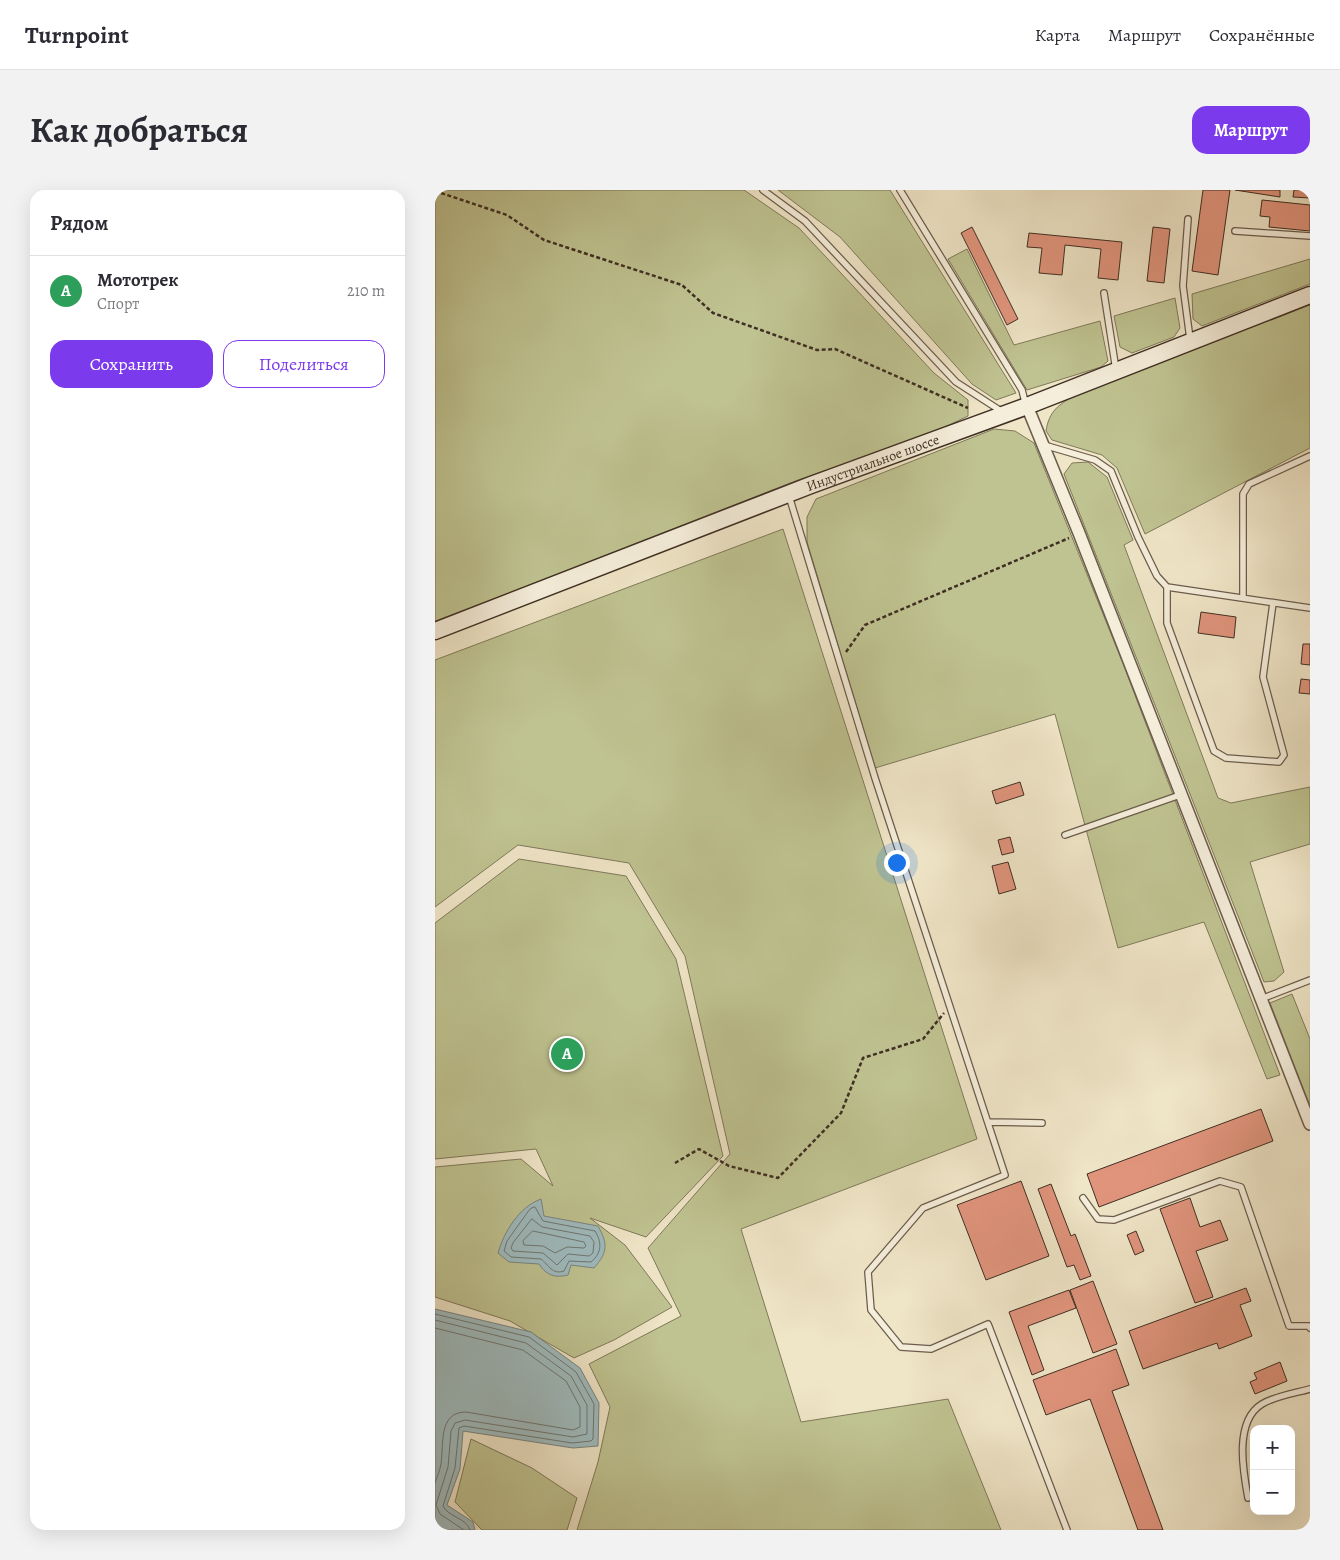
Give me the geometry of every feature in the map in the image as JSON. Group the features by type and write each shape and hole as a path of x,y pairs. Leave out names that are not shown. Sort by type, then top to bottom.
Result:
{"main road":[{"name":"Индустриальное шоссе","path":"435,631 788,494 1027,406 1310,295"}],"street":[{"path":"1027,406 1044,444 1180,796 1310,1124"}],"lane":[{"path":"763,190 805,221 955,382 1005,414"},
{"path":"900,190 1022,390 1027,406"},
{"path":"1188,219 1183,286 1190,342"},
{"path":"1235,231 1310,236"},
{"path":"1103,293 1116,371"},
{"path":"1044,444 1095,460 1111,471 1149,560 1157,576 1167,587 1310,608"},
{"path":"1243,598 1243,494 1249,484 1310,456"},
{"path":"788,494 839,661 1005,1175 923,1208 868,1272 871,1310 901,1348 931,1349 988,1324 1067,1530"},
{"path":"1167,587 1167,623 1214,751 1226,758 1279,762 1284,754 1263,677 1273,603"},
{"path":"1065,835 1180,796"},
{"path":"1261,999 1310,980"},
{"path":"988,1122 1042,1124"},
{"path":"1083,1198 1098,1219 1114,1220 1219,1181 1241,1187 1289,1326 1309,1326 1310,1328"},
{"path":"1248,1498 1242,1442 1248,1421 1262,1404 1310,1389"}],"path":[{"path":"435,191 507,215 544,240 682,285 713,313 817,350 835,349 968,408"},
{"path":"839,661 865,625 1079,533"},
{"path":"675,1163 699,1149 729,1166 778,1178 841,1113 863,1058 923,1039 949,1005"}],"green space":[{"path":"435,190 744,190 799,228 934,373 968,400 968,416 926,436 798,480 435,622"},
{"path":"778,190 890,190 1016,393 996,400 972,384 840,237"},
{"path":"967,249 1014,345 1100,321 1108,361 1101,367 1027,390 948,259"},
{"path":"1310,259 1310,284 1202,326 1193,319 1192,294"},
{"path":"1175,298 1180,328 1174,337 1132,353 1120,347 1114,316"},
{"path":"1310,303 1310,448 1145,534 1117,468 1102,455 1052,440 1046,431 1052,413 1076,395"},
{"path":"994,429 1015,431 1034,443 1122,661 1280,1075 1267,1079 1204,922 1118,948 1055,714 875,768 807,542 807,517 816,499"},
{"path":"1088,462 1107,477 1133,540 1124,545 1218,798 1231,803 1310,787 1310,844 1250,862 1284,972 1274,981 1264,982 1064,474 1072,463"},
{"path":"783,529 977,1139 741,1229 801,1422 948,1399 1001,1530 577,1530 598,1462 610,1407 589,1364 681,1316 648,1248 730,1154 685,956 629,863 518,845 435,907 435,660"},
{"path":"519,859 626,876 676,959 723,1156 646,1237 590,1218 625,1245 672,1307 614,1340 574,1358 510,1321 435,1297 435,1167 521,1159 553,1186 536,1149 435,1159 435,923"},
{"path":"1292,994 1310,1039 1310,1106 1270,1003"},
{"path":"471,1439 532,1468 577,1498 567,1530 482,1530 455,1502"}],"water":[{"path":"541,1199 544,1216 598,1226 604,1238 605,1248 602,1257 594,1268 571,1265 568,1275 555,1276 548,1274 539,1264 509,1262 498,1253 513,1221 526,1208"},
{"path":"435,1309 531,1332 580,1368 599,1403 598,1446 573,1448 463,1431 460,1469 447,1505 473,1522 475,1530 435,1530"}],"building":[{"path":"1203,190 1230,190 1218,275 1192,271"},
{"path":"1235,190 1280,190 1280,197"},
{"path":"1294,190 1310,190 1310,198 1293,197"},
{"path":"1262,200 1310,205 1310,231 1269,227 1270,217 1260,216"},
{"path":"972,227 1018,319 1007,325 961,233"},
{"path":"1153,227 1170,229 1164,283 1147,281"},
{"path":"1029,233 1122,242 1118,280 1098,278 1101,249 1065,245 1062,275 1039,273 1042,248 1027,247"},
{"path":"1201,612 1236,617 1234,638 1198,633"},
{"path":"1303,644 1310,644 1310,665 1301,664"},
{"path":"1301,679 1310,680 1310,694 1299,693"},
{"path":"1020,782 1024,795 996,804 992,791"},
{"path":"1010,837 1014,852 1002,855 998,840"},
{"path":"1008,862 1016,889 999,894 992,866"},
{"path":"1261,1109 1273,1141 1099,1207 1087,1174"},
{"path":"1021,1181 1049,1256 986,1280 957,1205"},
{"path":"1051,1184 1071,1236 1075,1234 1091,1276 1080,1280 1074,1265 1067,1267 1038,1189"},
{"path":"1190,1198 1200,1227 1220,1220 1228,1240 1196,1251 1213,1297 1195,1303 1160,1209"},
{"path":"1136,1231 1144,1251 1135,1255 1127,1235"},
{"path":"1093,1281 1117,1344 1093,1353 1070,1290"},
{"path":"1246,1288 1251,1301 1240,1305 1252,1336 1219,1349 1217,1343 1143,1369 1129,1331"},
{"path":"1069,1290 1076,1308 1028,1326 1044,1370 1032,1375 1009,1312"},
{"path":"1116,1349 1129,1385 1112,1391 1163,1530 1138,1530 1090,1399 1046,1415 1033,1380"},
{"path":"1280,1362 1287,1381 1255,1394 1250,1382 1257,1379 1254,1373"}],"place":[{"name":"Мототрек","path":"567,1054"}]}
